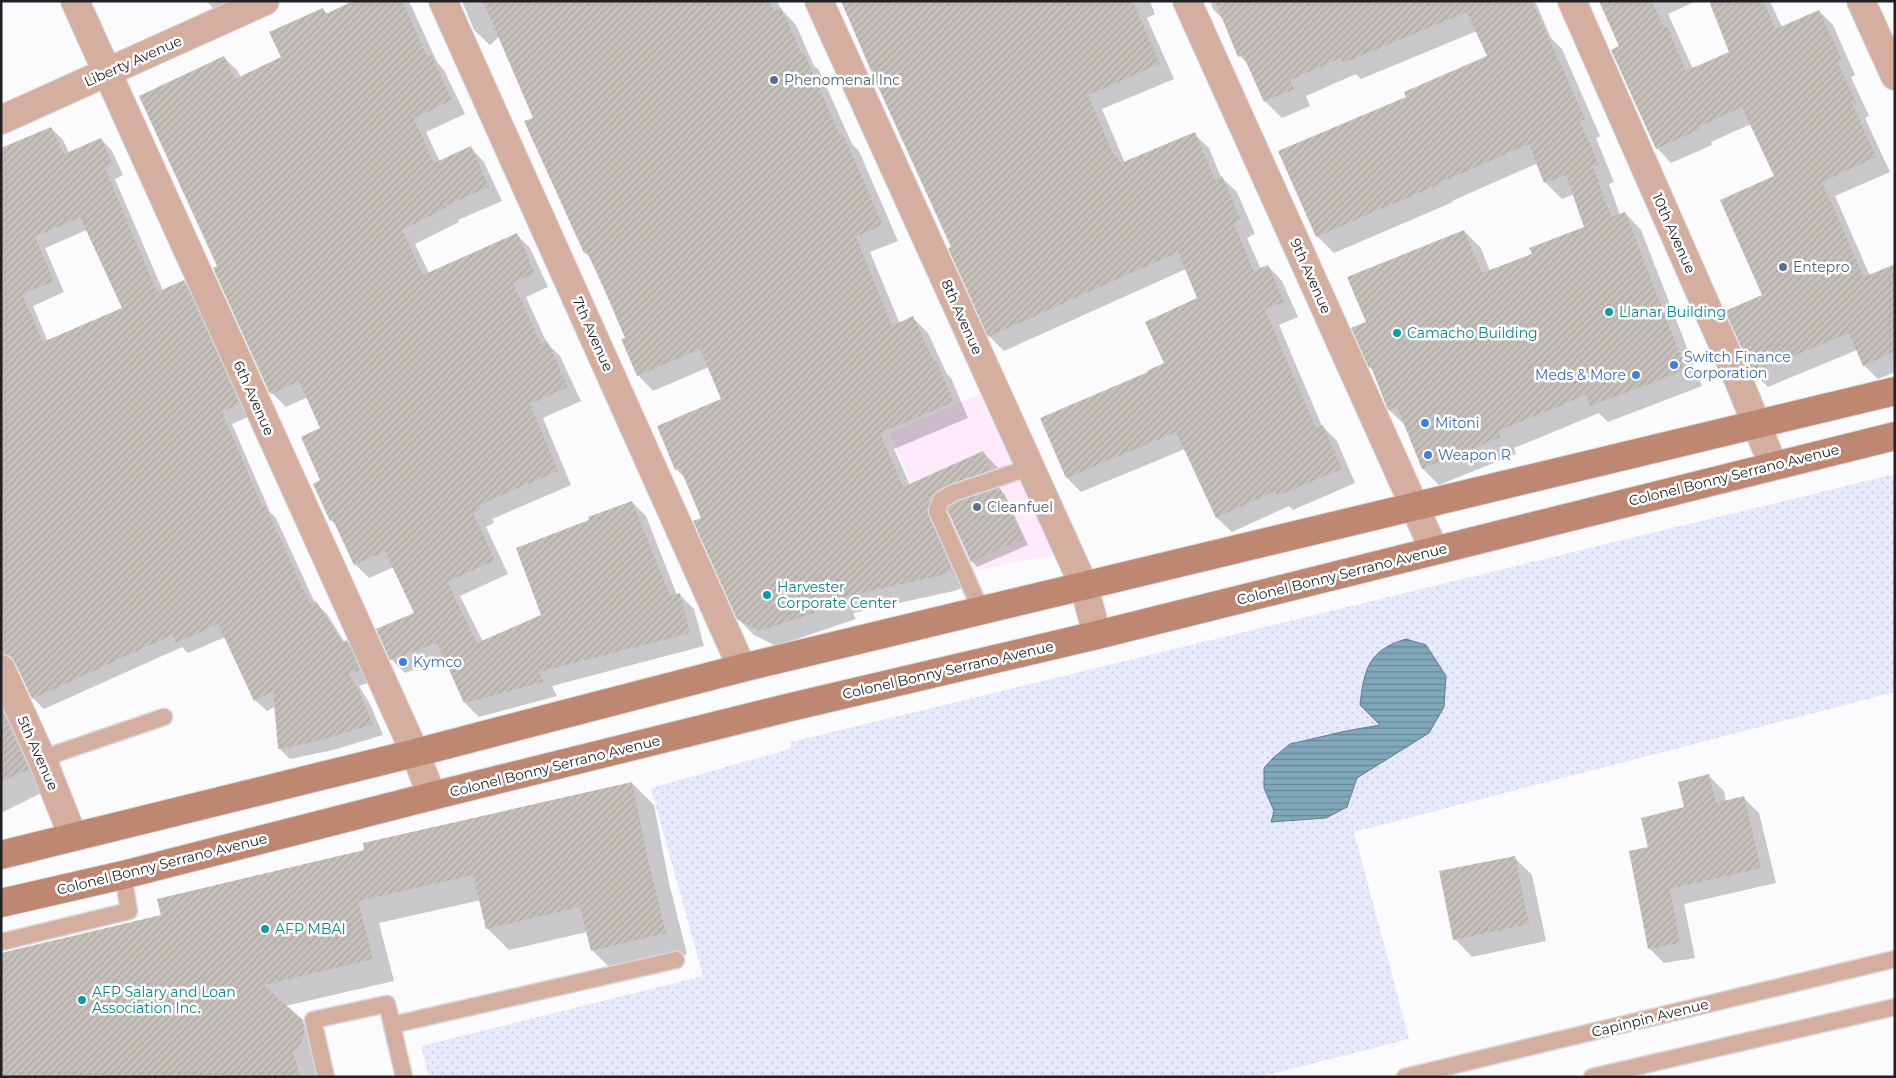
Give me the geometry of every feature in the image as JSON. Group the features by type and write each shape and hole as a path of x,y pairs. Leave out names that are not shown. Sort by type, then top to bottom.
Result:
{"main road":[{"path":"1,855 742,668 1895,391"},
{"name":"Colonel Bonny Serrano Avenue","path":"1,903 123,875 791,707 1097,635 1895,436"}],"street":[{"name":"6th Avenue","path":"74,1 415,752 432,796"},
{"name":"Liberty Avenue","path":"1,120 265,1"},
{"name":"7th Avenue","path":"443,1 742,668"},
{"name":"8th Avenue","path":"819,1 1084,586 1097,635"},
{"name":"9th Avenue","path":"1187,1 1434,550"},
{"name":"10th Avenue","path":"1572,1 1757,424 1773,465"},
{"path":"1861,1 1895,76"},
{"name":"5th Avenue","path":"1,669 43,760 73,838"}],"lane":[{"path":"981,610 937,512 941,500 953,493 1031,467"},
{"path":"43,760 58,753 164,717"},
{"path":"1,942 130,911 123,875"},
{"name":"Capinpin Avenue","path":"1405,1077 1895,959"},
{"path":"392,1024 676,960"},
{"path":"326,1077 313,1020 387,1004 404,1077"},
{"path":"1592,1077 1895,1006"}],"shaded area":[{"path":"983,393 1059,554 952,575 889,433"},
{"path":"1895,474 1895,692 1354,832 1409,1039 1259,1077 429,1077 421,1046 703,976 651,788 790,749 791,742"},
{"path":"1406,639 1426,645 1446,676 1444,707 1429,733 1357,778 1347,807 1326,818 1271,822 1274,811 1264,788 1264,768 1290,744 1380,725 1360,705 1366,672 1370,663 1383,649"}],"building":[{"path":"353,1 402,1 427,56 431,55 452,100 414,118 434,163 471,146 489,187 445,206 446,208 402,230 423,275 517,233 535,273 513,283 541,344 547,341 568,387 530,404 558,471 479,505 481,509 473,513 495,560 447,582 477,643 541,615 516,548 589,520 588,517 632,501 670,596 680,593 690,633 539,672 544,682 464,703 437,643 390,660 376,629 414,613 385,551 354,565 333,520 330,521 313,484 320,480 301,437 320,428 299,381 271,394 269,392 213,268 217,266 139,96 224,56 235,79 281,57 269,32 323,8 326,14"},
{"path":"483,1 769,1 774,11 781,8 802,54 804,53 840,135 843,134 883,225 856,237 892,326 913,316 954,402 880,433 903,487 983,451 992,470 950,484 936,491 932,497 928,508 928,515 952,570 938,576 839,598 841,604 759,631 737,619 693,521 701,518 680,468 675,470 657,426 721,399 700,349 637,376 621,339 625,338 605,291 587,252 584,253 524,121 533,118"},
{"path":"841,1 1133,1 1160,64 1088,95 1115,158 1118,157 1121,163 1195,132 1215,180 1222,176 1241,220 1233,223 1254,271 1268,265 1284,302 1265,310 1316,428 1323,425 1342,469 1277,496 1275,491 1216,518 1176,432 1066,478 1040,418 1148,372 1164,363 1145,322 1197,298 1178,252 988,337 948,248 951,247"},
{"path":"1215,1 1532,1 1585,119 1580,121 1599,165 1593,167 1611,217 1625,212 1686,370 1590,406 1586,395 1498,431 1501,437 1422,469 1397,407 1388,410 1371,367 1369,368 1351,328 1366,322 1347,277 1464,230 1482,273 1532,254 1529,248 1584,227 1566,175 1544,183 1529,144 1316,237 1278,151 1406,97 1404,92 1487,56 1467,12 1343,63 1341,58 1290,80 1294,89 1264,102 1243,55 1238,57"},
{"path":"1599,1 1652,1 1664,28 1667,26 1686,71 1729,52 1709,1 1763,1 1776,29 1819,10 1842,60 1837,62 1856,102 1852,103 1876,157 1822,182 1864,277 1895,264 1895,351 1863,366 1849,333 1753,373 1725,311 1762,295 1720,200 1774,176 1742,107 1698,127 1699,130 1656,149 1611,50 1619,46"},
{"path":"51,127 64,154 101,138 113,164 105,168 157,292 184,280 240,404 222,412 262,506 265,505 310,604 316,601 342,642 347,640 360,670 349,674 359,691 373,724 322,740 278,749 273,691 254,701 218,624 176,643 172,635 32,699 15,662 10,656 1,654 1,148","holes":["80,217 122,308 43,342 22,294 54,281 35,237"]},
{"path":"1000,488 1023,539 971,562 948,511 949,507 957,502"},
{"path":"1,707 29,769 1,782"},
{"path":"1709,774 1716,803 1744,796 1761,868 1670,889 1680,943 1648,949 1629,851 1648,847 1641,818 1684,807 1678,782"},
{"path":"632,782 648,860 666,933 591,951 580,907 486,929 473,875 358,901 373,959 263,985 303,1020 304,1033 302,1041 293,1053 300,1077 1,1077 1,953 161,915 157,899 364,850 363,843"},
{"path":"1515,856 1529,924 1453,940 1439,871"}],"place":[{"name":"Phenomenal Inc","path":"774,80"},
{"name":"Entepro","path":"1783,267"},
{"name":"Llanar Building","path":"1609,312"},
{"name":"Camacho Building","path":"1397,333"},
{"name":"Switch Finance Corporation","path":"1674,365"},
{"name":"Meds & More","path":"1636,375"},
{"name":"Mitoni","path":"1425,423"},
{"name":"Weapon R","path":"1428,455"},
{"name":"Cleanfuel","path":"977,507"},
{"name":"Harvester Corporate Center","path":"767,595"},
{"name":"Kymco","path":"403,662"},
{"name":"AFP MBAI","path":"265,929"},
{"name":"AFP Salary and Loan Association Inc.","path":"82,1000"}]}
